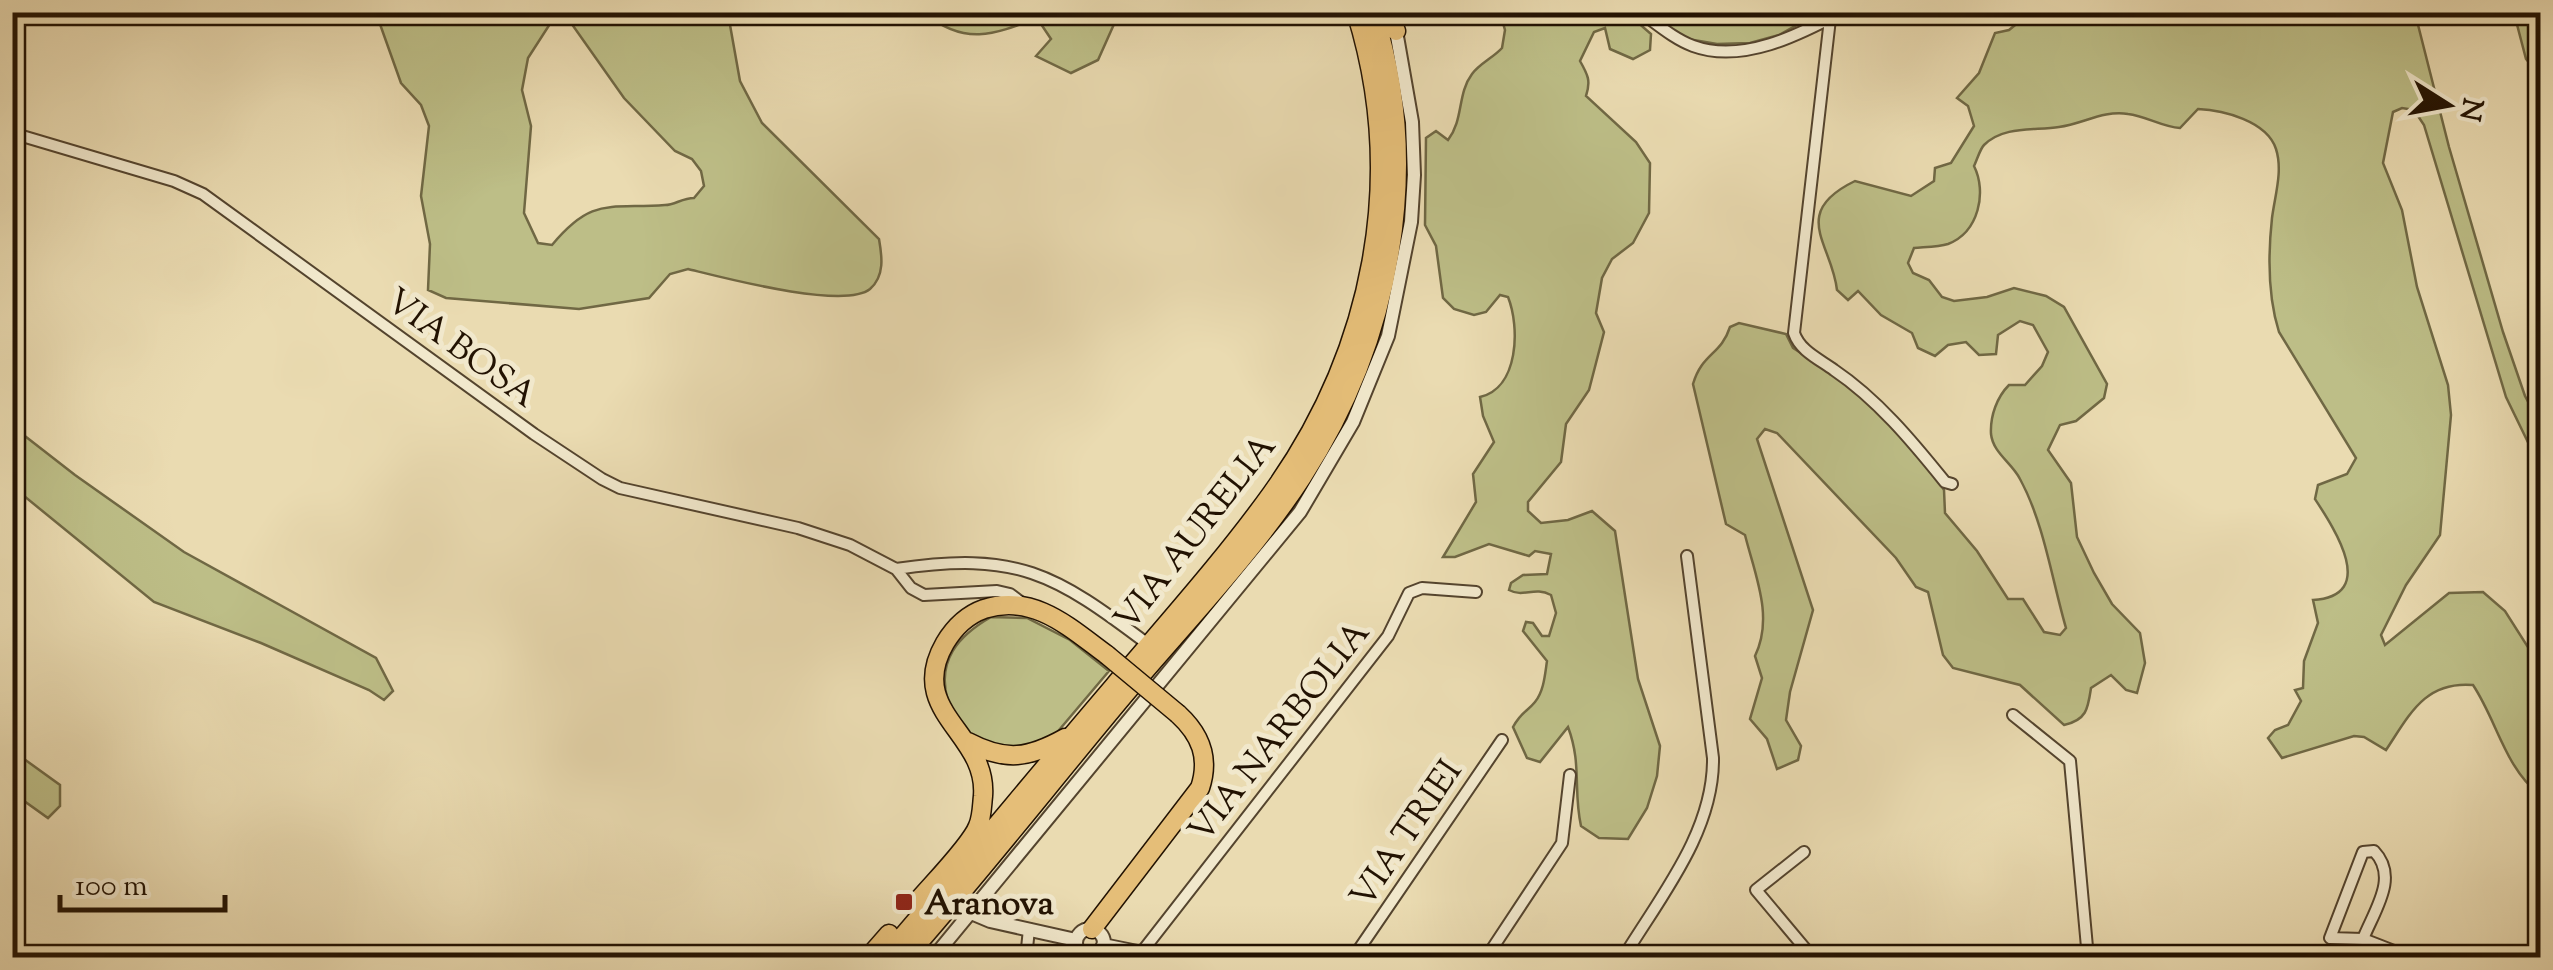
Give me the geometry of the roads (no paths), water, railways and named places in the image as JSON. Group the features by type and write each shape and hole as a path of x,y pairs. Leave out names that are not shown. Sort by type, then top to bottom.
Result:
{"highway":[{"name":"VIA AURELIA","path":"884,958 1272,494 1322,413 1358,329 1373,263 1381,168 1373,77 1356,12"},
{"name":"VIA AURELIA","path":"905,958 1280,507 1334,423 1370,333 1394,222 1394,113 1373,12"},
{"path":"978,827 982,773 966,741 943,715 936,699 935,672 951,634 974,614 992,607 1027,606 1052,614 1107,655 1191,726 1203,748 1205,764 1200,788 1092,928"},
{"path":"966,741 986,750 1021,756 1039,752 1074,732"},
{"path":"868,958 978,827 1022,779 1074,732"}],"street":[{"path":"1640,12 1684,42 1719,52 1757,47 1842,12"},
{"path":"934,958 1300,512 1354,422 1388,336 1411,222 1412,122 1392,19"},
{"path":"1830,19 1794,333 1803,348 1845,377 1890,418 1945,482 1952,484"},
{"name":"VIA BOSA","path":"12,133 174,181 203,194 534,434 620,488 798,528 850,545 896,569 911,588 924,595 997,591 1010,594 1027,606"},
{"path":"1623,958 1692,841 1712,784 1713,758 1687,556"},
{"path":"896,569 971,562 1033,571 1079,594 1148,644"},
{"name":"VIA NARBOLIA","path":"1142,953 1388,636 1409,593 1422,588 1476,592"},
{"path":"2013,714 2070,761 2088,958"},
{"name":"VIA TRIEI","path":"1353,958 1502,740"},
{"path":"1486,958 1562,843 1570,775"},
{"path":"2364,939 2388,876 2384,861 2374,851 2363,852 2330,938 2364,939 2398,953 2400,958"},
{"path":"1804,852 1756,890 1814,958"},
{"path":"971,913 1076,940"},
{"path":"1076,940 1084,930 1092,928 1100,933 1101,952"},
{"path":"1026,958 1029,929"},
{"path":"1076,940 1080,953 1088,957 1101,952 1167,958"}],"place":[{"name":"Aranova","path":"904,902"}]}
